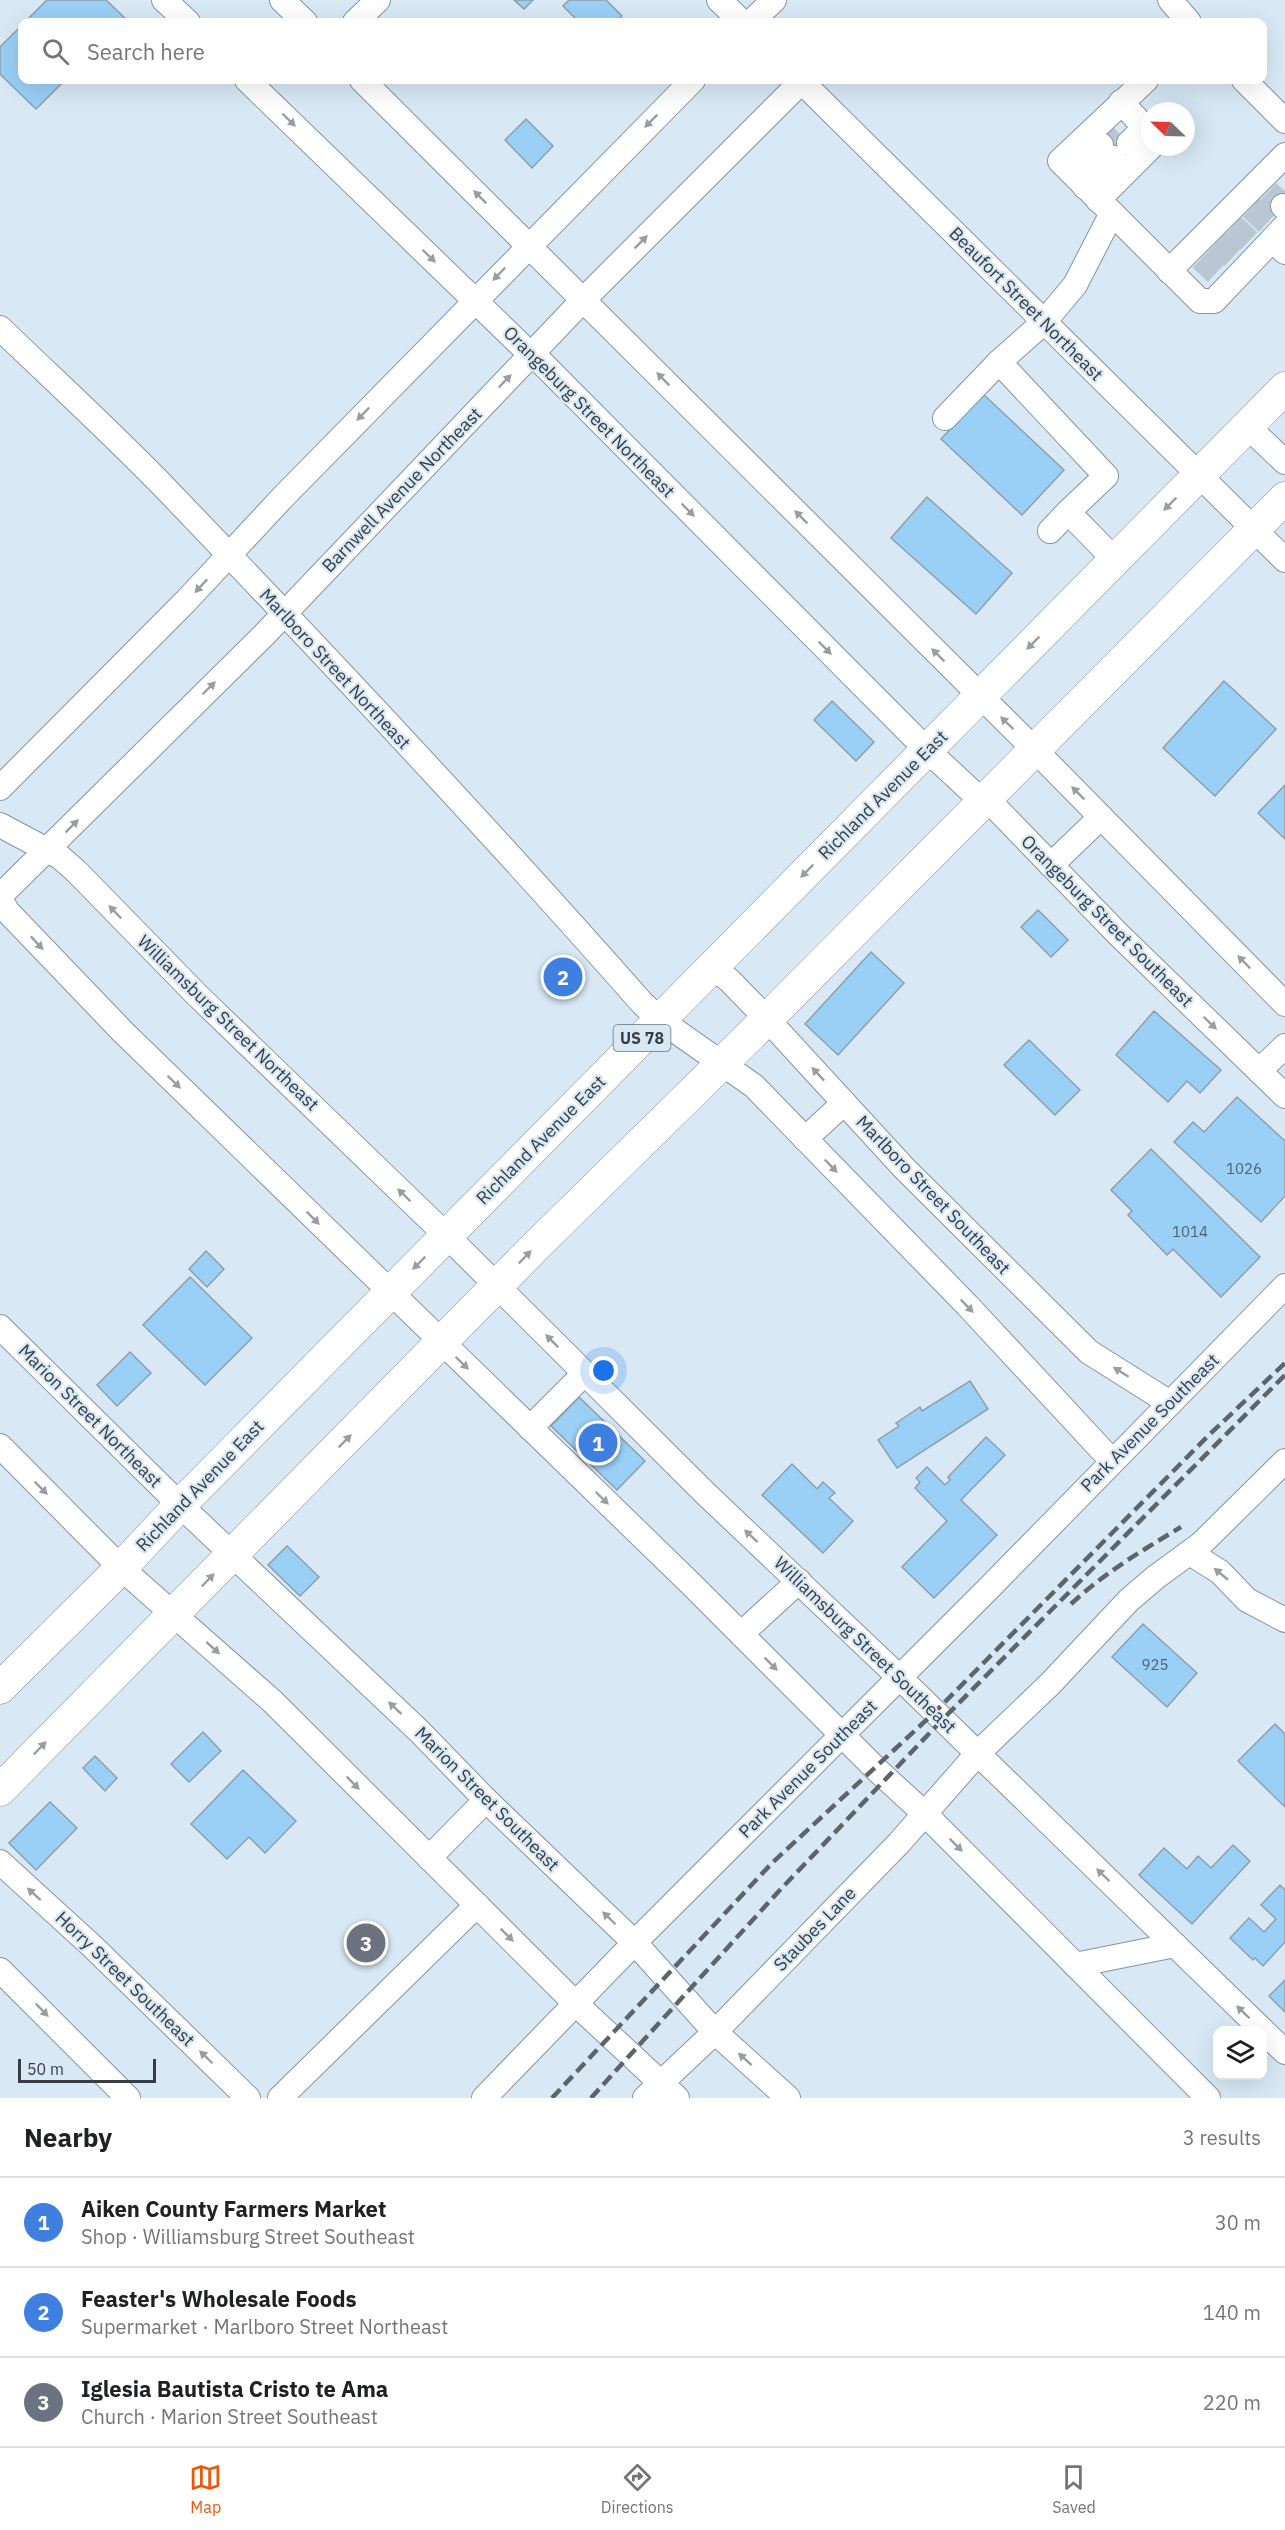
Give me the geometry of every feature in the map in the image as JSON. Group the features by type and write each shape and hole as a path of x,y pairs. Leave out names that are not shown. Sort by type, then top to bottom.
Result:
{"main road":[{"name":"Richland Avenue East","path":"0,1688 122,1568 446,1236 1285,388"},
{"path":"0,1791 497,1286 767,1019 1252,528 1285,498"}],"street":[{"path":"164,0 184,18"},
{"path":"282,0 301,18"},
{"path":"359,18 378,0"},
{"path":"719,0 738,18"},
{"path":"756,18 774,0"},
{"path":"1170,0 1186,18"},
{"name":"Orangeburg Street Northeast","path":"251,84 532,354 927,750"},
{"path":"366,84 584,299 979,697 1034,749 1285,1004"},
{"path":"0,788 229,556 284,495 528,245 689,84"},
{"name":"Barnwell Avenue Northeast","path":"0,897 284,613 584,299 797,84"},
{"name":"Beaufort Street Northeast","path":"805,84 1285,560"},
{"path":"945,418 999,362 1044,322 1075,285 1092,193 1129,133 1145,84"},
{"path":"1248,84 1285,121"},
{"path":"1092,193 1129,133"},
{"path":"1129,133 1060,160 1200,301 1214,301 1285,155"},
{"path":"1169,271 1247,234"},
{"name":"Marlboro Street Northeast","path":"0,328 168,492 284,613 660,1020"},
{"path":"999,362 1107,476 1050,531"},
{"path":"1247,426 1285,462"},
{"path":"1068,512 1115,560"},
{"name":"Orangeburg Street Southeast","path":"927,750 983,801 991,803 1118,934 1285,1096"},
{"path":"1051,865 1101,817"},
{"name":"Williamsburg Street Northeast","path":"0,825 60,857 77,872 197,995 446,1236"},
{"path":"0,897 7,911 85,993 925,1814 1208,2098"},
{"name":"Marlboro Street Southeast","path":"712,967 729,980 767,1019 904,1168 1089,1352 1170,1403"},
{"path":"660,1020 754,1086 968,1306 1112,1461"},
{"path":"1259,1071 1285,1046"},
{"path":"805,1139 844,1103"},
{"name":"Williamsburg Street Southeast","path":"446,1236 1285,2052"},
{"name":"Park Avenue Southeast","path":"484,2098 1285,1286"},
{"name":"Marion Street Northeast","path":"0,1327 180,1506"},
{"path":"530,1428 585,1373"},
{"path":"0,1446 122,1568 272,1701 576,2004 661,2093"},
{"path":"978,1753 1050,1684 1129,1600 1201,1545 1285,1461"},
{"name":"Marion Street Southeast","path":"180,1506 419,1731 486,1800 635,1943 715,2032 788,2098"},
{"path":"1190,1553 1220,1572 1285,1636"},
{"path":"741,1634 799,1581"},
{"path":"1247,1600 1285,1620"},
{"name":"Staubes Lane","path":"661,2093 715,2032 925,1814 978,1753"},
{"path":"429,1858 486,1800"},
{"name":"Horry Street Southeast","path":"0,1862 93,1947 248,2098"},
{"path":"280,2098 477,1905"},
{"path":"1075,1965 1175,1945"},
{"path":"0,1970 128,2098"}],"building":[{"path":"47,0 106,0 125,18 29,18"},
{"path":"514,0 533,0 524,9"},
{"path":"569,0 606,0 622,16 620,18 575,18 563,6"},
{"path":"18,29 18,84 61,84 36,109 0,74 0,47"},
{"path":"526,119 553,146 532,168 505,140"},
{"path":"983,394 1064,470 1022,515 941,439"},
{"path":"927,497 1012,573 976,614 891,538"},
{"path":"1224,681 1276,729 1215,796 1163,748"},
{"path":"832,701 874,742 856,761 814,720"},
{"path":"1285,785 1285,839 1258,813"},
{"path":"1038,910 1068,940 1051,957 1021,927"},
{"path":"871,952 904,983 838,1055 805,1024"},
{"path":"1154,1011 1221,1070 1200,1093 1187,1081 1168,1102 1116,1055"},
{"path":"1029,1040 1080,1090 1055,1115 1004,1065"},
{"path":"1237,1097 1285,1141 1285,1196 1261,1222 1174,1142 1193,1122 1204,1132"},
{"path":"1151,1149 1260,1257 1221,1297 1173,1249 1167,1255 1128,1215 1132,1211 1111,1190"},
{"path":"206,1251 224,1269 207,1287 189,1269"},
{"path":"190,1277 252,1338 205,1385 143,1325"},
{"path":"130,1352 151,1373 117,1406 97,1385"},
{"path":"970,1381 988,1409 897,1468 878,1440 899,1426 896,1423 920,1407 922,1411"},
{"path":"579,1397 645,1461 617,1490 551,1426"},
{"path":"986,1437 1005,1455 961,1500 997,1535 934,1598 902,1567 947,1521 915,1488 920,1482 916,1478 927,1467 945,1485 950,1480 948,1477"},
{"path":"792,1464 817,1489 823,1482 835,1493 829,1498 853,1521 823,1553 762,1495"},
{"path":"287,1546 319,1577 300,1596 268,1565"},
{"path":"1143,1624 1197,1673 1167,1707 1112,1657"},
{"path":"1275,1724 1285,1734 1285,1807 1238,1761"},
{"path":"203,1732 221,1751 189,1782 171,1764"},
{"path":"95,1756 117,1778 105,1791 83,1768"},
{"path":"243,1770 296,1821 265,1853 249,1837 227,1859 191,1824"},
{"path":"50,1802 77,1828 36,1870 9,1843"},
{"path":"1233,1845 1250,1861 1192,1924 1139,1875 1164,1848 1187,1869 1198,1856 1211,1868"},
{"path":"1280,1885 1285,1890 1285,1942 1263,1966 1255,1958 1253,1960 1230,1938 1249,1918 1264,1932 1276,1919 1261,1905"},
{"path":"1285,1980 1285,2012 1269,1996"}],"tunnel":[{"path":"1101,145 1116,130"},
{"path":"1268,192 1283,206"},
{"path":"1251,208 1267,223"},
{"path":"1233,226 1249,241"},
{"path":"1217,242 1233,257"},
{"path":"1201,259 1216,273"}],"railway":[{"path":"552,2098 772,1863 935,1712 1208,1436 1285,1363"},
{"path":"591,2098 779,1891 943,1719 1285,1375"},
{"path":"1071,1604 1110,1572 1181,1527"}],"place":[{"name":"Feaster's Wholesale Foods","path":"563,977"},
{"name":"Aiken County Farmers Market","path":"598,1443"},
{"name":"Iglesia Bautista Cristo te Ama","path":"366,1943"}]}
